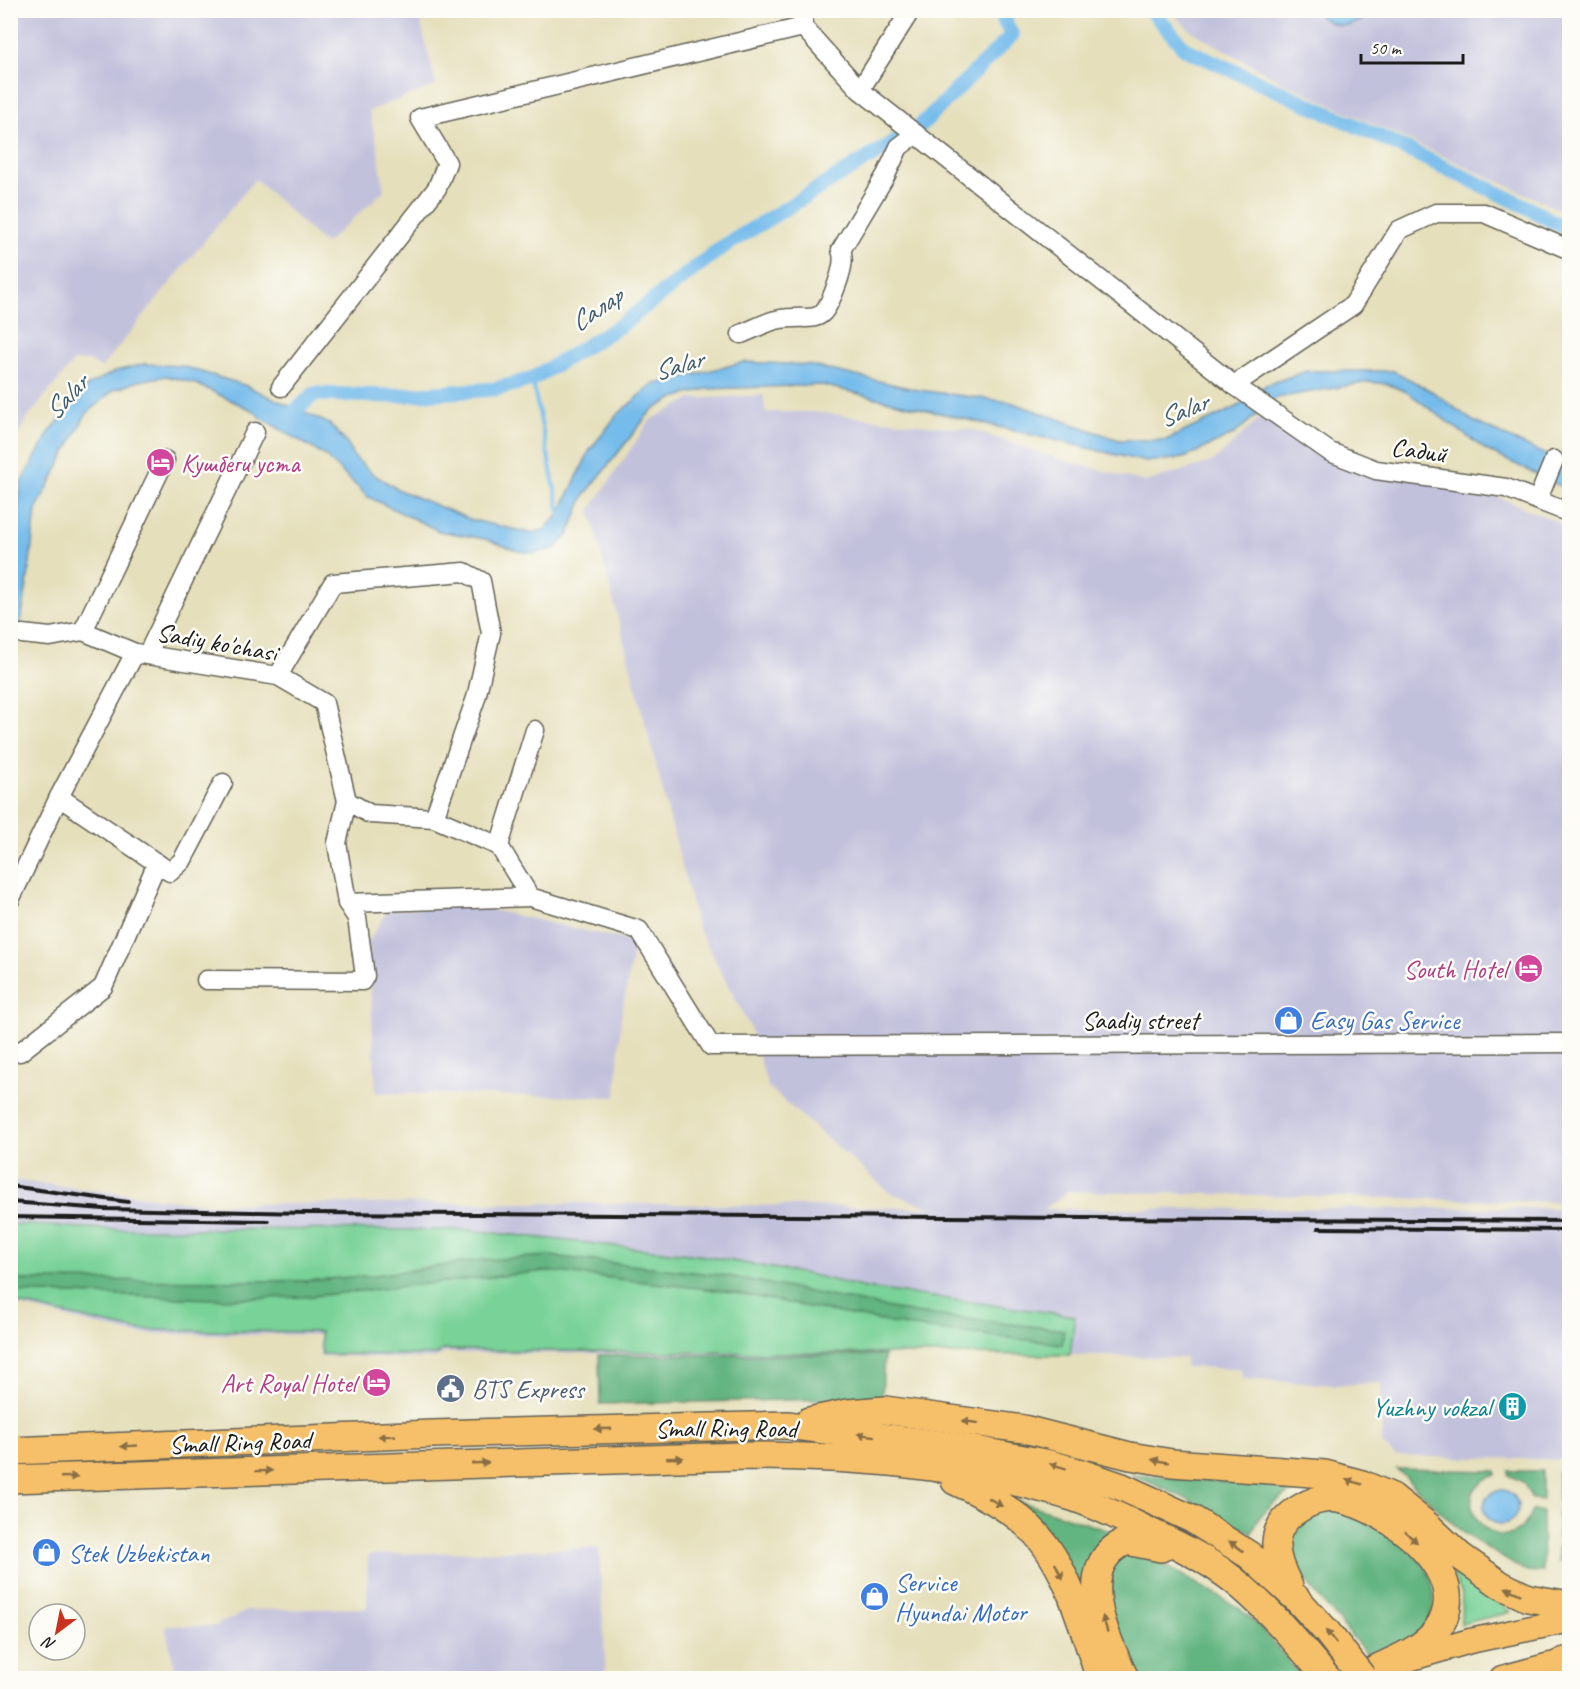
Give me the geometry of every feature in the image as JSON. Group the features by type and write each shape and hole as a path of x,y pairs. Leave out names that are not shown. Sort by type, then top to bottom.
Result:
{"highway":[{"path":"787,1425 848,1413 885,1410 1024,1429 1130,1456 1172,1463 1325,1474 1362,1484 1392,1497 1461,1556 1501,1585 1528,1598 1569,1605"},
{"name":"Small Ring Road","path":"10,1451 432,1434 787,1425 965,1448 1050,1464 1081,1473 1122,1487 1192,1519 1249,1555 1371,1673"},
{"path":"432,1434 434,1465"},
{"name":"Small Ring Road","path":"10,1479 761,1456 869,1461 924,1467 1008,1482 1075,1498 1167,1540 1216,1568 1243,1588 1272,1616 1327,1678"},
{"path":"924,1467 994,1501 1026,1523 1036,1535 1066,1585 1100,1678"},
{"path":"1296,1598 1279,1566 1275,1545 1282,1525 1297,1510 1309,1504 1335,1498 1356,1504 1395,1524 1412,1536 1439,1570 1446,1586 1448,1605 1437,1629 1427,1641 1371,1673"},
{"path":"1125,1678 1111,1645 1096,1593 1097,1574 1108,1551 1127,1541 1141,1542 1216,1568"},
{"path":"1530,1678 1567,1660"}],"main road":[{"path":"1344,1678 1371,1673 1470,1641 1569,1620"},
{"path":"1502,1678 1567,1660"}],"street":[{"path":"860,90 911,10"},
{"path":"281,387 437,188 447,163 420,118 803,19"},
{"name":"Садий","path":"803,19 860,90 1240,390 1330,452 1376,470 1506,488 1569,513"},
{"path":"741,334 776,320 812,320 826,311 839,280 843,256 841,250 886,176 899,147 916,134"},
{"path":"1240,390 1353,305 1399,230 1436,213 1484,213 1569,250"},
{"path":"141,654 255,432"},
{"path":"22,634 50,637 83,631 165,460"},
{"path":"1538,499 1554,460"},
{"path":"278,676 333,583 464,572 481,581 491,633 476,698 434,818"},
{"name":"Sadiy ko'chasi","path":"83,631 141,654 278,676 324,703 346,801"},
{"name":"Sadiy ko'chasi","path":"10,900 58,797 141,654"},
{"path":"499,846 534,730"},
{"path":"58,797 170,872 182,861 223,783"},
{"path":"206,980 362,981 365,976 357,918 347,903 337,843 346,801 370,814 434,818 499,846 530,897 347,903"},
{"path":"10,1052 20,1052 103,987 156,863"},
{"name":"Saadiy street","path":"530,897 639,930 711,1046 1569,1043"}],"shaded area":[{"path":"11,10 418,11 436,85 369,111 378,149 384,191 325,244 255,179 101,368 89,361 74,361 29,416 11,447"},
{"path":"1170,11 1569,11 1569,214 1278,80 1191,31"},
{"path":"763,395 766,412 812,412 973,430 1061,460 1145,482 1214,461 1265,413 1349,467 1494,495 1569,527 1569,1202 1068,1191 1044,1209 1569,1208 1569,1460 1395,1456 1382,1444 1381,1383 1335,1385 1243,1379 1241,1369 1185,1367 1185,1358 1070,1355 444,1353 436,1359 320,1356 319,1335 134,1334 11,1304 11,1180 208,1204 582,1203 933,1208 890,1193 768,1087 749,1025 698,928 590,510 650,420 691,399"},
{"path":"470,905 635,942 621,1017 616,1097 376,1093 368,942 388,910"},
{"path":"599,1548 606,1678 177,1678 165,1626 215,1626 249,1610 367,1608 368,1555"}],"green space":[{"path":"10,1224 104,1229 467,1230 698,1255 807,1274 866,1288 1075,1316 1070,1355 442,1350 437,1355 322,1354 320,1332 135,1330 11,1302"},
{"path":"550,1256 729,1276 915,1313 1064,1330 1062,1344 912,1327 725,1291 547,1271 304,1297 213,1299 11,1292 11,1280 305,1281 376,1275 482,1260"},
{"path":"599,1355 884,1355 882,1398 600,1404"},
{"path":"1397,1469 1496,1471 1496,1475 1479,1485 1472,1498 1473,1512 1481,1524 1493,1533 1507,1535 1520,1529 1532,1511 1542,1511 1543,1572 1524,1571 1463,1533"},
{"path":"1509,1471 1542,1471 1542,1500 1532,1499 1523,1482 1509,1475"},
{"path":"1558,1472 1569,1472 1569,1500 1558,1500"},
{"path":"1131,1474 1300,1488 1265,1511 1252,1533 1189,1500"},
{"path":"1015,1500 1110,1531 1095,1546 1088,1563 1086,1582 1093,1621 1114,1678"},
{"path":"1337,1509 1385,1532 1415,1555 1426,1568 1433,1584 1433,1607 1425,1626 1418,1634 1404,1643 1366,1653 1297,1571 1292,1561 1288,1546 1289,1539 1296,1528 1309,1513"},
{"path":"1558,1511 1569,1512 1569,1537 1558,1537"},
{"path":"1558,1546 1569,1547 1569,1561 1558,1562"},
{"path":"1126,1553 1147,1555 1239,1608 1259,1626 1299,1673 1280,1678 1135,1678 1119,1636 1108,1587 1109,1574 1114,1562"},
{"path":"1443,1553 1510,1612 1461,1624 1462,1594"}],"water":[{"path":"1315,11 1372,11 1359,22 1344,25 1329,22"},
{"name":"Salar","path":"744,362 808,365 918,390 1010,402 1119,440 1166,440 1237,407 1266,385 1307,371 1394,371 1433,392 1473,421 1569,466 1569,490 1486,450 1407,392 1387,384 1369,382 1276,398 1234,434 1184,458 1146,462 822,385 707,389 674,398 651,411 584,496 569,534 556,548 534,553 518,551 485,539 439,531 368,497 324,455 261,418 254,411 194,383 166,376 139,381 114,390 86,414 36,510 28,579 11,677 11,579 21,483 49,433 87,386 116,371 144,364 182,366 244,385 330,424 349,446 352,455 374,475 399,490 472,520 530,533 544,530 558,516 590,450 617,415 652,385"},
{"path":"1501,1490 1513,1495 1518,1507 1513,1519 1501,1524 1489,1519 1484,1507 1489,1495"}],"waterway":[{"name":"Salar","path":"920,126 1012,35 1004,21 1010,10"},
{"name":"Salar","path":"1151,10 1185,49 1374,134 1525,206 1570,231"},
{"name":"Салар","path":"291,415 314,394 391,396 496,389 532,379 621,325 721,248 896,141"},
{"path":"532,379 561,518"}],"railway":[{"path":"10,1186 128,1202"},
{"path":"10,1202 104,1209 305,1213 1570,1221"},
{"path":"10,1217 268,1221"},
{"path":"1318,1228 1570,1230"}],"place":[{"name":"Кушбеги уста","path":"160,463"},
{"name":"South Hotel","path":"1528,969"},
{"name":"Easy Gas Service","path":"1289,1020"},
{"name":"Art Royal Hotel","path":"377,1383"},
{"name":"BTS Express","path":"451,1389"},
{"name":"Yuzhny vokzal","path":"1512,1407"},
{"name":"Stek Uzbekistan","path":"47,1553"},
{"name":"Service Hyundai Motor","path":"874,1597"}]}
